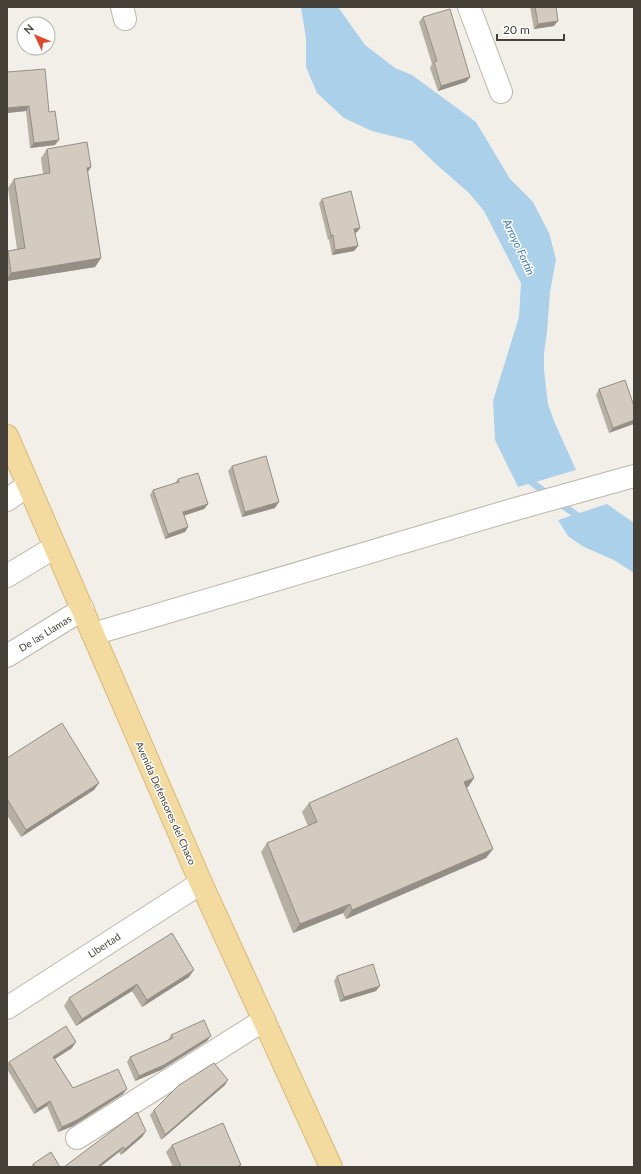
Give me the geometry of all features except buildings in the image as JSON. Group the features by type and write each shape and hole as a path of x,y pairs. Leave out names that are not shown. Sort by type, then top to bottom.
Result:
{"main road":[{"name":"Avenida Defensores del Chaco","path":"7,436 201,883 331,1167"}],"street":[{"path":"469,7 500,92"},
{"path":"93,634 512,510 629,478"},
{"path":"7,500 28,485"},
{"path":"7,576 55,548"},
{"name":"De las Llamas","path":"8,654 83,609"},
{"name":"Libertad","path":"7,1008 201,883"},
{"path":"76,1138 264,1020"}],"water":[{"path":"301,7 338,7 365,45 395,68 412,75 476,122 510,179 533,202 549,233 556,259 550,292 544,353 544,370 548,404 576,470 518,487 495,440 493,401 519,317 521,283 484,211 469,193 412,141 372,131 344,118 317,93 306,67 306,38"},
{"path":"607,504 634,523 634,573 614,560 582,546 568,536 558,520"}],"waterway":[{"name":"Arroyo Fortín","path":"526,478 550,496"},
{"name":"Arroyo Fortín","path":"558,502 582,519"}]}
